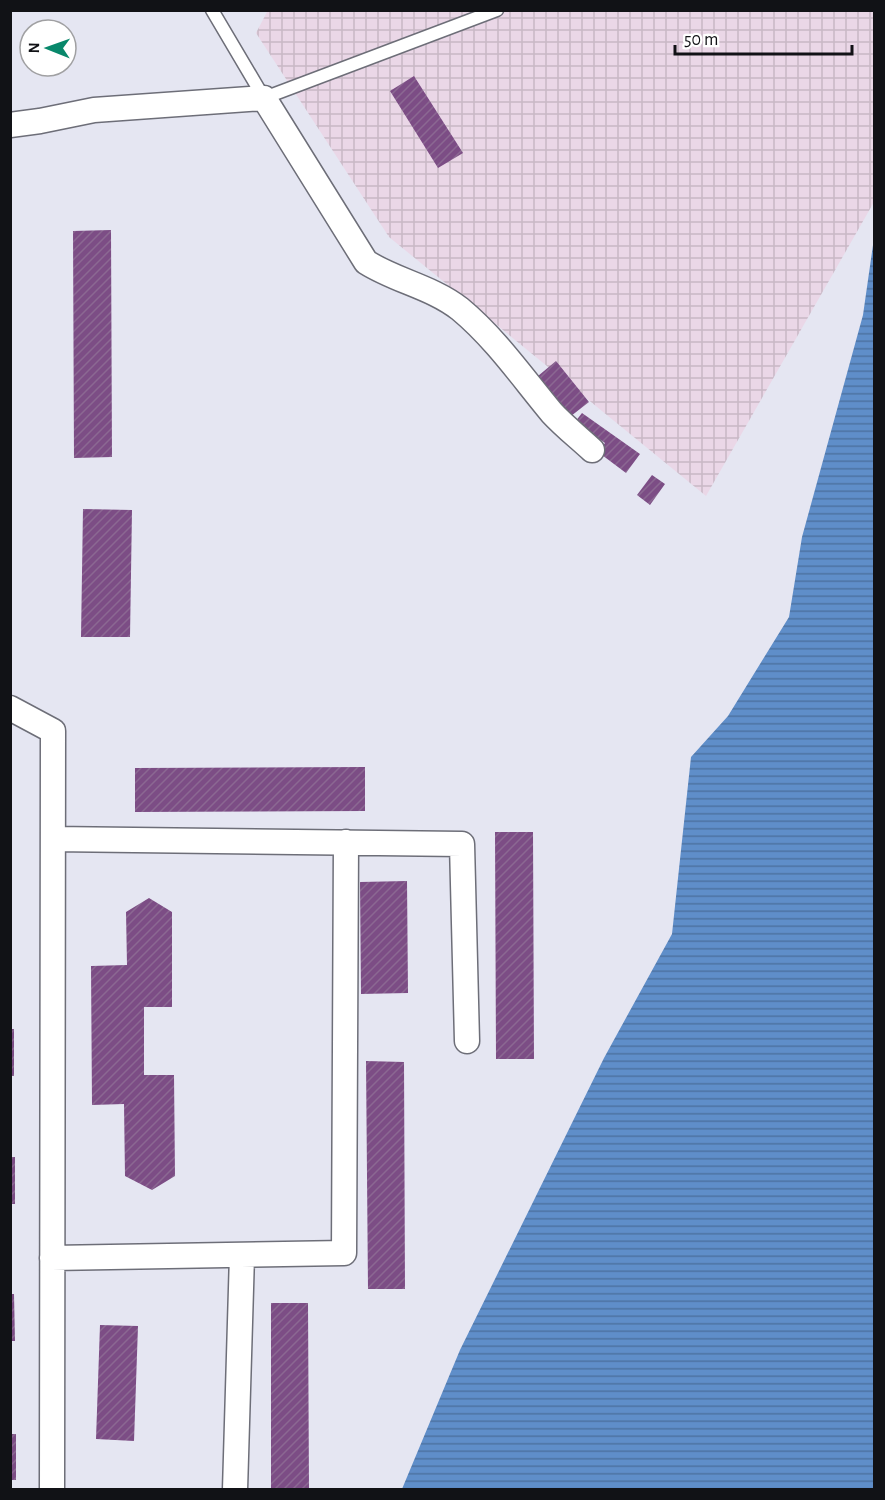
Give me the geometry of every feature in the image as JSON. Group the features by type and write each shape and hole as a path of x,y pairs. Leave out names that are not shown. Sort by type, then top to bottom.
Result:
{"street":[{"path":"10,125 94,110 264,98 366,262 384,274 422,286 458,308 490,337 554,415 592,450"},
{"path":"10,708 53,732 52,1490"},
{"path":"52,838 462,844 467,1041"},
{"path":"52,1258 344,1253 346,842"},
{"path":"235,1490 242,1255"}],"lane":[{"path":"212,10 264,98 497,10"}],"shaded area":[{"path":"268,10 874,11 874,202 706,496 389,237 256,33"}],"water":[{"path":"874,238 874,1489 402,1489 460,1350 604,1058 672,934 691,757 728,716 789,617 802,537 863,315"}],"building":[{"path":"414,76 463,153 438,168 390,91"},
{"path":"111,230 112,457 74,458 73,231"},
{"path":"556,361 589,402 571,416 538,376"},
{"path":"582,413 640,454 626,473 598,452 605,443 575,422"},
{"path":"652,475 665,484 650,505 637,495"},
{"path":"83,509 132,510 130,637 81,637"},
{"path":"365,767 365,811 135,812 135,768"},
{"path":"495,832 533,832 534,1059 496,1059"},
{"path":"407,881 408,993 361,994 360,882"},
{"path":"149,898 172,912 172,1007 144,1007 144,1075 174,1075 175,1176 152,1190 125,1176 124,1104 92,1105 91,966 127,965 126,912"},
{"path":"10,1029 14,1029 14,1076 10,1076"},
{"path":"366,1061 404,1062 405,1289 368,1289"},
{"path":"10,1157 15,1157 15,1204 10,1204"},
{"path":"10,1294 14,1294 15,1341 10,1341"},
{"path":"271,1303 308,1303 309,1490 271,1490"},
{"path":"100,1325 138,1326 134,1441 96,1439"},
{"path":"10,1434 16,1434 16,1480 10,1480"}]}
